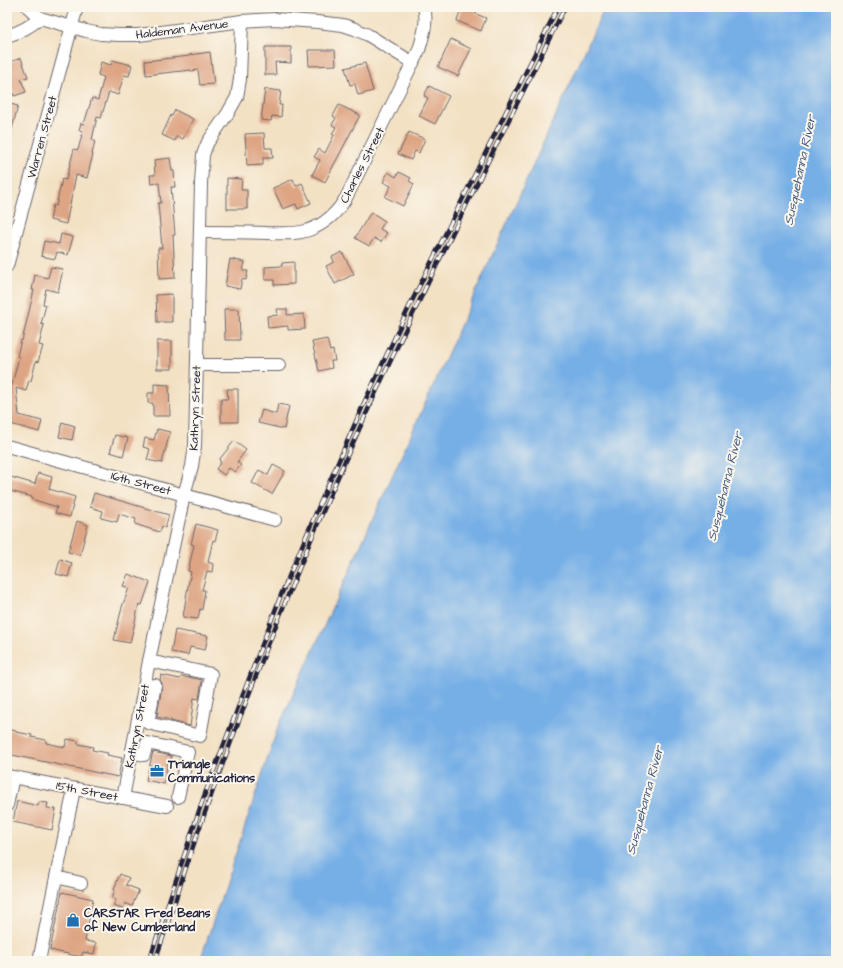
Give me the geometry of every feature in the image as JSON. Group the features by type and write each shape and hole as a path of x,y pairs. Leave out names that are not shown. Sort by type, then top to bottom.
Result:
{"street":[{"name":"Haldeman Avenue","path":"28,7 40,18 101,34 139,35 275,19 343,25 368,35 412,63"},
{"name":"Warren Street","path":"7,266 77,7"},
{"name":"Charles Street","path":"200,232 292,233 309,230 324,223 333,216 341,207 346,198 419,50 426,19 424,7"},
{"path":"7,36 24,30 40,18"},
{"name":"Kathryn Street","path":"123,798 149,661 184,495 192,466 195,446 201,183 203,156 208,142 237,97 240,79 242,22"},
{"path":"197,365 279,365"},
{"name":"16th Street","path":"7,446 275,520"},
{"path":"149,661 211,674 200,736 148,723 155,685"},
{"path":"131,752 144,755 147,744 188,752 178,797"},
{"path":"7,805 10,777"},
{"name":"15th Street","path":"10,777 167,806"},
{"path":"40,956 74,789"},
{"path":"56,877 82,883"}],"green space":[{"path":"7,7 10,7 13,19 7,24"}],"water":[{"name":"Susquehanna River","path":"605,7 836,7 836,961 200,961 277,730"}],"building":[{"path":"462,7 478,7 476,14 486,18 481,31 457,21"},
{"path":"451,39 471,49 458,76 438,67"},
{"path":"265,47 291,47 291,63 275,62 276,75 265,75"},
{"path":"308,50 335,50 336,65 309,66"},
{"path":"210,52 214,84 200,85 198,70 146,75 145,61"},
{"path":"21,58 28,77 21,79 26,92 14,96 8,78 7,79 7,63"},
{"path":"112,60 132,65 129,76 124,75 118,95 109,92 101,118 97,117 92,140 95,141 93,154 87,178 76,175 66,224 50,220 53,205 56,206 62,179 66,180 74,149 78,150 83,131 79,130 81,123 84,124 92,98 98,100 104,77 98,75 101,62 111,65"},
{"path":"365,63 373,91 358,95 355,84 350,85 345,68"},
{"path":"429,86 449,96 435,124 419,116 428,98 424,96"},
{"path":"265,89 281,91 279,105 282,105 281,117 272,116 271,121 261,120"},
{"path":"7,103 18,106 10,136 7,136"},
{"path":"339,105 360,115 325,182 312,175 320,160 314,157 319,149 325,153 334,135 332,134 336,127 332,125 336,118 333,116"},
{"path":"175,110 193,119 183,139 177,136 175,141 162,135 171,115 172,116"},
{"path":"409,132 425,139 419,153 415,151 411,160 398,154"},
{"path":"264,133 265,148 272,148 273,158 263,158 263,165 247,166 245,134"},
{"path":"170,158 172,171 174,171 175,187 171,187 175,235 173,235 175,278 159,279 158,248 162,248 158,203 161,203 159,183 151,184 150,175 155,175 154,160"},
{"path":"388,172 396,177 399,172 411,178 409,181 414,184 403,206 385,197 391,186 383,182"},
{"path":"227,178 242,179 241,190 247,190 247,209 227,209"},
{"path":"293,179 296,186 302,183 311,203 298,209 296,204 283,209 273,188"},
{"path":"371,212 385,221 380,229 387,233 381,242 374,238 369,246 355,238"},
{"path":"61,234 73,237 68,255 57,252 55,259 41,256 44,241 59,244"},
{"path":"342,252 354,274 335,284 326,266 334,262 332,257"},
{"path":"230,259 245,262 243,271 248,271 246,280 242,279 240,289 225,286"},
{"path":"294,262 294,284 274,285 274,280 265,280 265,267 282,266 282,263"},
{"path":"51,267 63,269 58,292 46,289 43,304 46,305 41,324 44,325 39,345 43,346 38,362 36,361 31,381 29,380 26,391 16,388 19,415 42,421 39,432 7,423 7,396 9,396 19,357 17,356 34,290 32,290 35,275 48,278"},
{"path":"172,294 172,322 157,322 156,295"},
{"path":"224,309 239,309 240,340 225,340"},
{"path":"277,309 287,309 287,315 304,314 305,329 288,330 288,326 268,328 267,316 278,315"},
{"path":"327,339 330,351 333,350 335,361 331,361 332,368 319,371 312,342"},
{"path":"157,341 172,341 172,369 157,369"},
{"path":"154,384 169,385 170,416 153,416 153,403 148,403 148,393 154,393"},
{"path":"227,389 238,389 238,422 221,422 221,399 228,399"},
{"path":"278,404 289,406 284,429 258,423 262,410 276,414"},
{"path":"62,422 75,426 72,440 59,437"},
{"path":"157,429 170,432 162,463 147,460 150,449 143,447 145,438 154,440"},
{"path":"115,435 128,438 123,456 110,452"},
{"path":"234,441 246,450 237,462 241,465 235,472 229,468 224,475 216,469 221,462 219,460"},
{"path":"273,465 285,471 272,494 252,483 259,470 268,475"},
{"path":"38,473 52,477 49,489 75,497 70,517 55,513 57,507 31,499 32,497 7,490 11,477 35,484"},
{"path":"94,493 169,515 165,528 162,526 160,532 150,529 135,524 136,519 119,514 117,522 101,518 103,511 90,507"},
{"path":"77,521 88,525 80,555 68,552"},
{"path":"196,524 218,530 215,541 213,540 208,562 213,564 212,572 207,571 202,590 205,590 202,610 200,609 198,619 183,617 191,572 188,571 194,545 191,544"},
{"path":"60,559 72,563 68,577 56,574"},
{"path":"128,574 150,582 142,605 139,604 130,643 114,640 122,607 129,588 123,586"},
{"path":"175,630 208,636 205,650 190,647 188,655 171,652"},
{"path":"161,675 180,679 182,676 202,680 199,699 194,698 190,726 157,717 162,686 160,680"},
{"path":"7,729 46,740 46,743 65,747 67,739 78,741 78,744 93,747 92,750 108,753 107,755 122,758 118,777 7,754"},
{"name":"Triangle Communications","path":"153,752 172,756 170,762 168,762 164,784 146,780"},
{"path":"17,801 38,806 39,802 48,803 47,808 56,809 52,830 13,822"},
{"path":"120,874 129,878 126,885 139,890 132,906 125,903 123,909 113,906 116,900 112,898"},
{"name":"CARSTAR Fred Beans of New Cumberland","path":"62,892 93,899 85,941 96,943 94,954 83,952 81,957 50,950"}],"railway":[{"path":"149,961 203,799 281,595 322,499 365,401 411,303 558,7"},
{"path":"155,961 198,832 239,720 282,610 328,500 376,392 422,295 565,7"}],"place":[{"name":"Triangle Communications","path":"157,771"},
{"name":"CARSTAR Fred Beans of New Cumberland","path":"73,920"}]}
